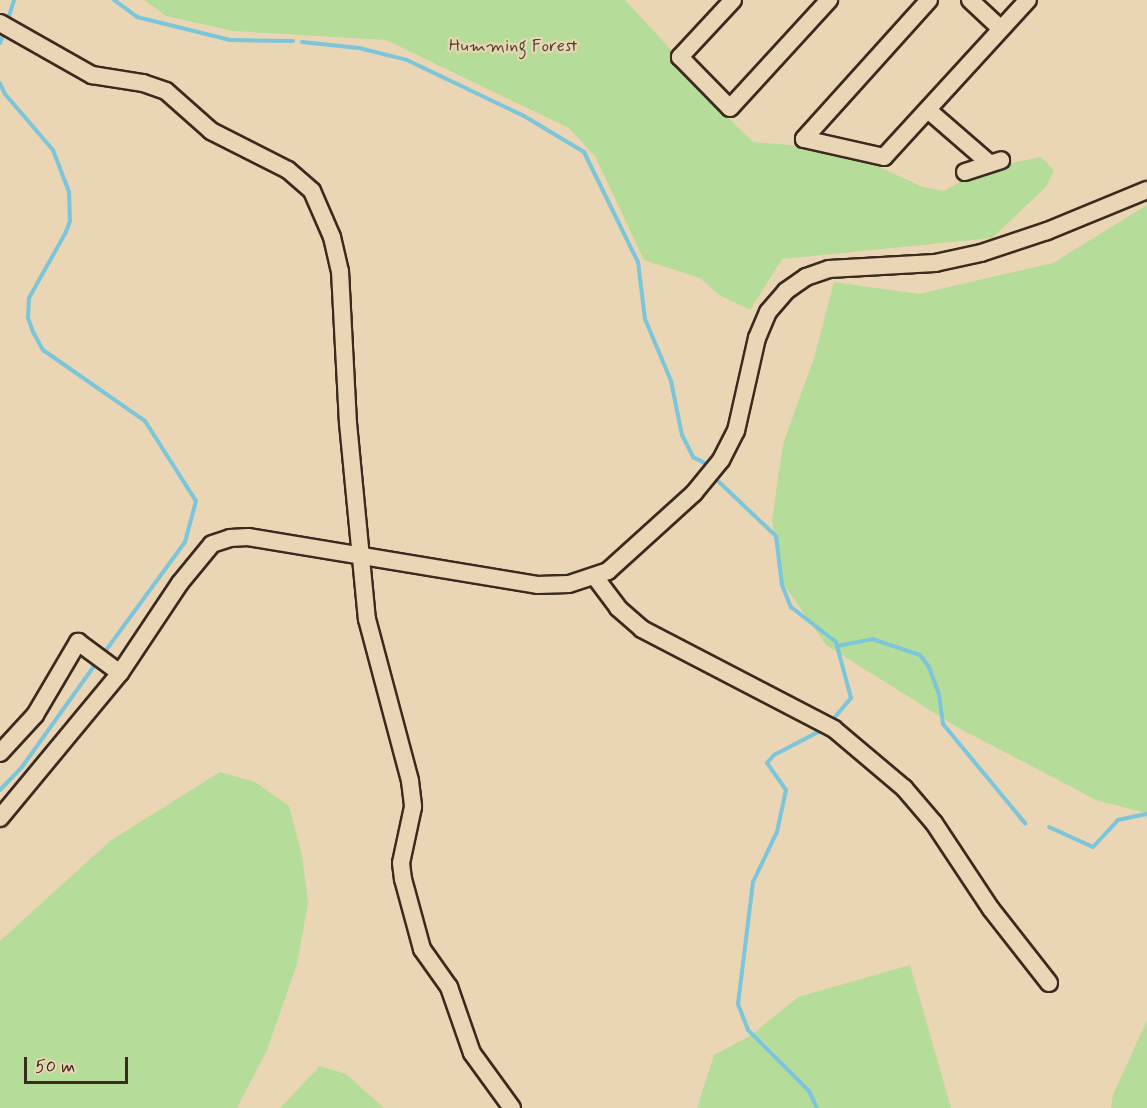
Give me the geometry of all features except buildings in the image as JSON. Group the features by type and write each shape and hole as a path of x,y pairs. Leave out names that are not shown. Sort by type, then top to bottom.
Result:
{"street":[{"path":"733,0 680,57 730,108 829,0"},
{"path":"929,0 804,140 884,157 1028,0"},
{"path":"970,0 1001,29"},
{"path":"0,23 18,36 92,75 143,83 166,90 211,130 288,170 312,191 332,237 340,271 359,558 367,619 410,781 413,807 401,863 408,903 422,949 449,987 472,1053 512,1108"},
{"path":"928,110 995,161 965,172"},
{"path":"0,818 212,544 248,537 359,558 537,585 569,584 595,577 639,546 694,493 721,460 736,431 757,338 768,312 786,291 806,277 829,269 935,263 981,253 1047,231 1147,190"},
{"path":"595,577 618,608 642,628 834,729 904,788 934,823 991,909 1049,983"},
{"path":"0,753 35,715 78,642 115,670"}],"green space":[{"name":"Humming Forest","path":"144,0 625,0 675,54 670,61 753,142 790,145 863,160 923,187 944,191 983,169 1041,157 1054,170 1046,187 992,238 782,259 750,310 719,295 700,278 644,260 595,156 569,128 386,40 233,31 166,16"},
{"path":"1147,205 1147,813 1098,801 957,727 826,645 782,582 772,520 783,444 814,358 834,282 919,294 1053,263"},
{"path":"220,772 255,782 289,806 302,855 308,903 297,964 267,1050 237,1108 0,1108 0,941 110,841"},
{"path":"910,965 951,1108 697,1108 714,1055 750,1036 798,997"},
{"path":"1147,1020 1147,1108 1111,1108 1113,1095"},
{"path":"320,1066 346,1074 384,1108 280,1108"}],"waterway":[{"path":"7,22 14,0"},
{"path":"114,0 137,17 230,40 293,41"},
{"path":"0,43 5,29"},
{"path":"302,42 359,48 407,60 524,116 584,152 638,262 645,319 671,381 682,435 693,457 705,463"},
{"path":"0,83 5,94 53,150 69,192 70,221 66,232 29,298 28,318 33,332 43,350 145,421 196,501 185,542 104,653"},
{"path":"719,482 776,536 782,585 791,607 836,642 851,698 831,722"},
{"path":"837,646 872,639 920,655 929,667 939,695 943,724 1025,823"},
{"path":"0,790 22,767 97,662"},
{"path":"817,1108 809,1091 748,1030 738,1004 753,882 777,832 786,790 767,763 774,755 824,729"},
{"path":"1049,827 1093,847 1118,820 1147,814"}]}
